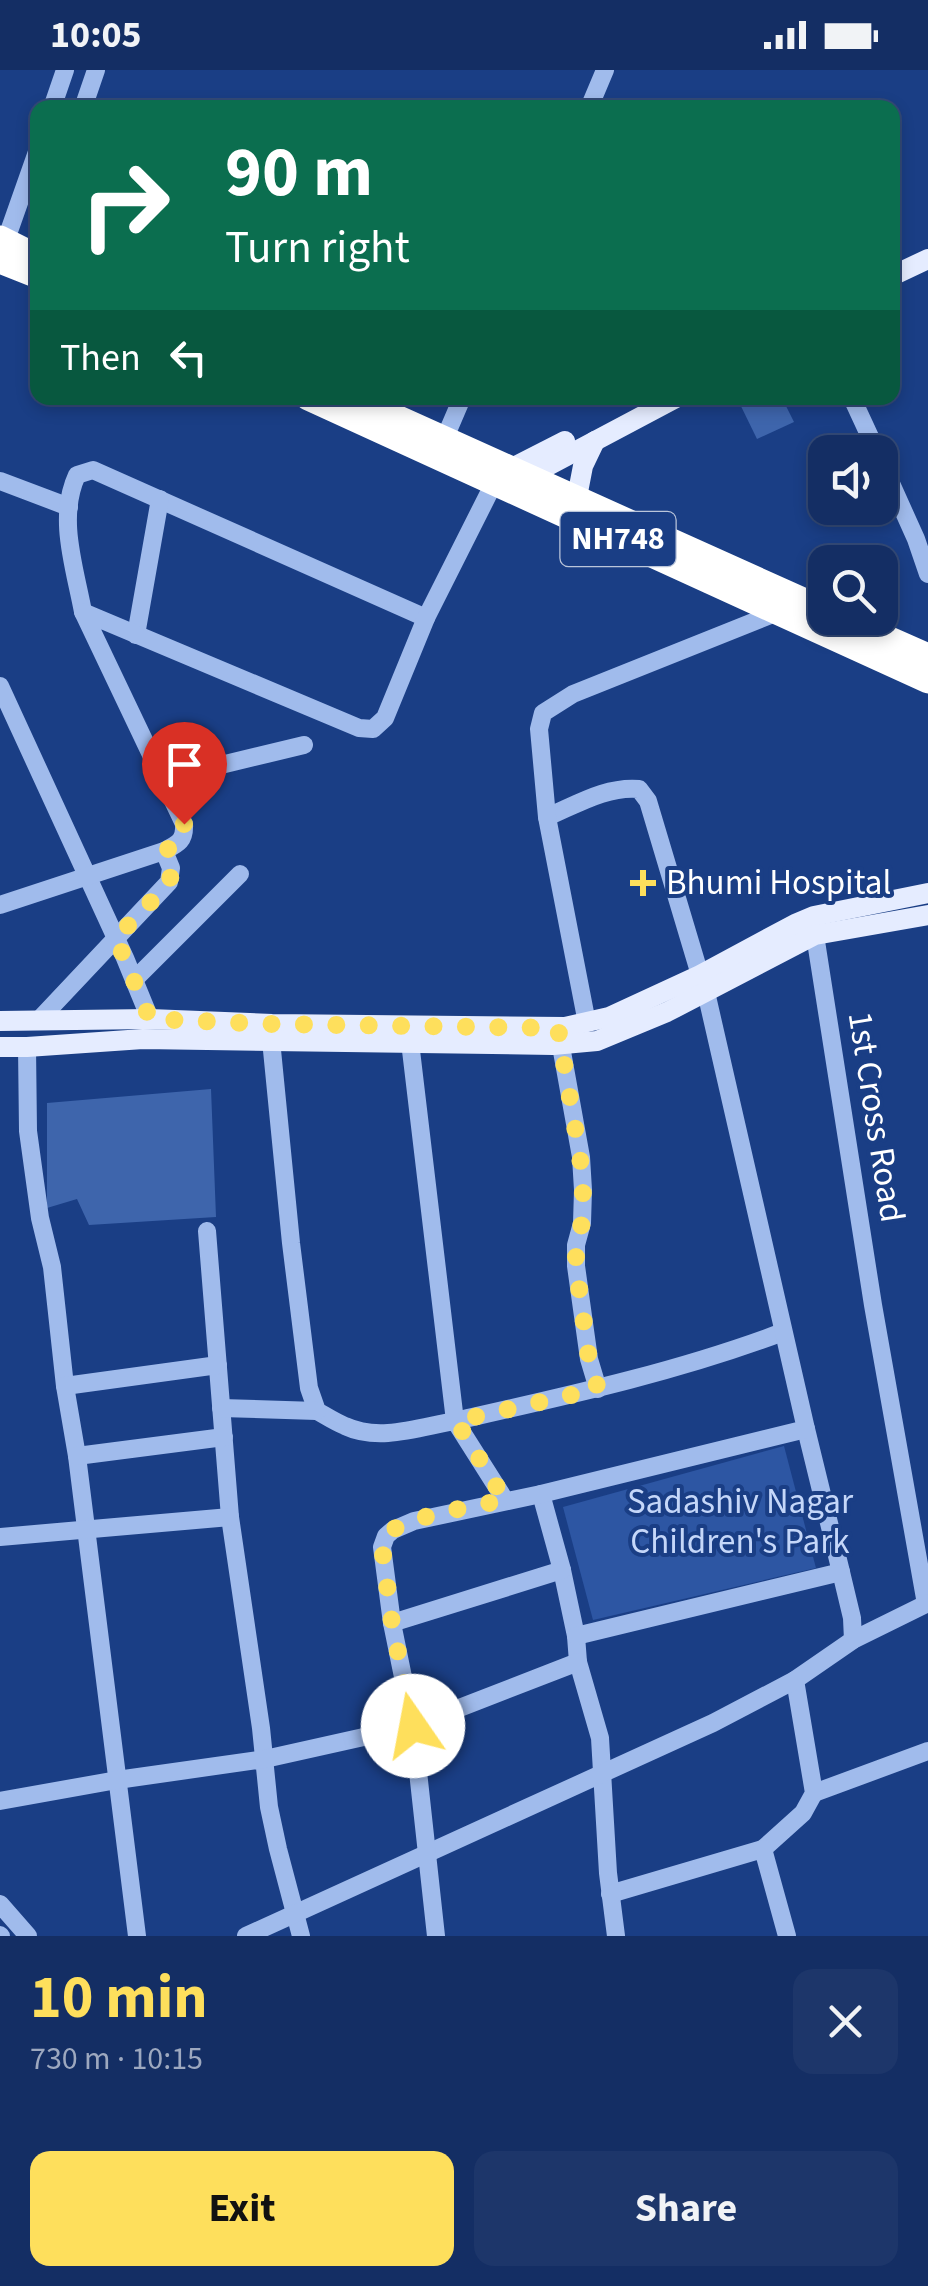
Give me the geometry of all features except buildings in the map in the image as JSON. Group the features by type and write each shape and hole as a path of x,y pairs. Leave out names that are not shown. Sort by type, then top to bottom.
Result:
{"highway":[{"name":"NH748","path":"327,405 441,447 512,479 778,612 928,680"},
{"name":"NH748","path":"366,405 441,447"},
{"name":"NH748","path":"512,479 577,497 808,602"},
{"path":"880,635 928,656"}],"main road":[{"path":"900,272 928,258"},
{"path":"900,285 928,272"},
{"path":"512,479 637,405"},
{"path":"512,479 663,405"},
{"path":"577,497 583,466 595,441"},
{"path":"0,1021 150,1019 559,1036 586,1043 668,1012 703,984 795,924 814,916 928,894"},
{"path":"0,1047 143,1039 410,1042 559,1036 703,984 815,935 928,915"}],"street":[{"path":"55,100 66,70"},
{"path":"85,100 96,70"},
{"path":"592,100 605,70"},
{"path":"19,254 30,193"},
{"path":"441,447 459,405"},
{"path":"855,405 869,435"},
{"path":"0,906 164,851 184,835 184,824 83,612 66,519 77,476 93,470 426,618"},
{"path":"83,612 358,728 373,729 385,718 426,618 512,479"},
{"path":"0,481 69,507"},
{"path":"136,635 160,499"},
{"path":"898,500 928,574"},
{"path":"587,1023 547,818 540,729 543,713 574,694 778,612"},
{"path":"0,686 150,1019"},
{"path":"163,779 304,746"},
{"path":"547,818 623,788 639,790 648,801 703,984 852,1618 853,1640"},
{"path":"38,1021 170,882 171,868 164,851"},
{"path":"134,980 240,874"},
{"name":"1st Cross Road","path":"815,935 873,1305 927,1604"},
{"path":"559,1036 583,1190 576,1266 589,1359 598,1389"},
{"path":"271,1040 293,1261 309,1388 317,1410"},
{"path":"410,1042 456,1421 505,1500"},
{"path":"27,1048 28,1131 40,1218 52,1267 65,1386 78,1456 137,1936"},
{"path":"208,1230 230,1517 269,1807 302,1936"},
{"path":"221,1408 317,1410 348,1428 386,1434 598,1389 730,1352 783,1332"},
{"path":"65,1386 218,1364"},
{"path":"436,1936 413,1726 392,1623 382,1547 386,1536 414,1520 541,1494 806,1429"},
{"path":"78,1456 224,1438"},
{"path":"541,1494 562,1570 578,1662 600,1738 616,1936"},
{"path":"0,1538 230,1517"},
{"path":"392,1623 562,1570"},
{"path":"576,1636 841,1572"},
{"path":"246,1936 712,1723 794,1680 853,1640 927,1604"},
{"path":"0,1802 265,1758 413,1726 578,1662"},
{"path":"794,1680 814,1793"},
{"path":"610,1894 763,1849 802,1812 814,1793 928,1751"},
{"path":"763,1849 787,1936"},
{"path":"0,1904 28,1936"}],"green space":[{"name":"Sadashiv Nagar Children's Park","path":"784,1446 816,1568 593,1620 563,1507"}],"place":[{"name":"Bhumi Hospital","path":"643,883"}],"route":[{"path":"184,824 184,835 164,851 171,868 170,882 116,938 150,1019 558,1028 583,1190 576,1266 589,1359 598,1389 456,1421 505,1500 414,1520 386,1536 382,1547 392,1623 413,1726"}]}
